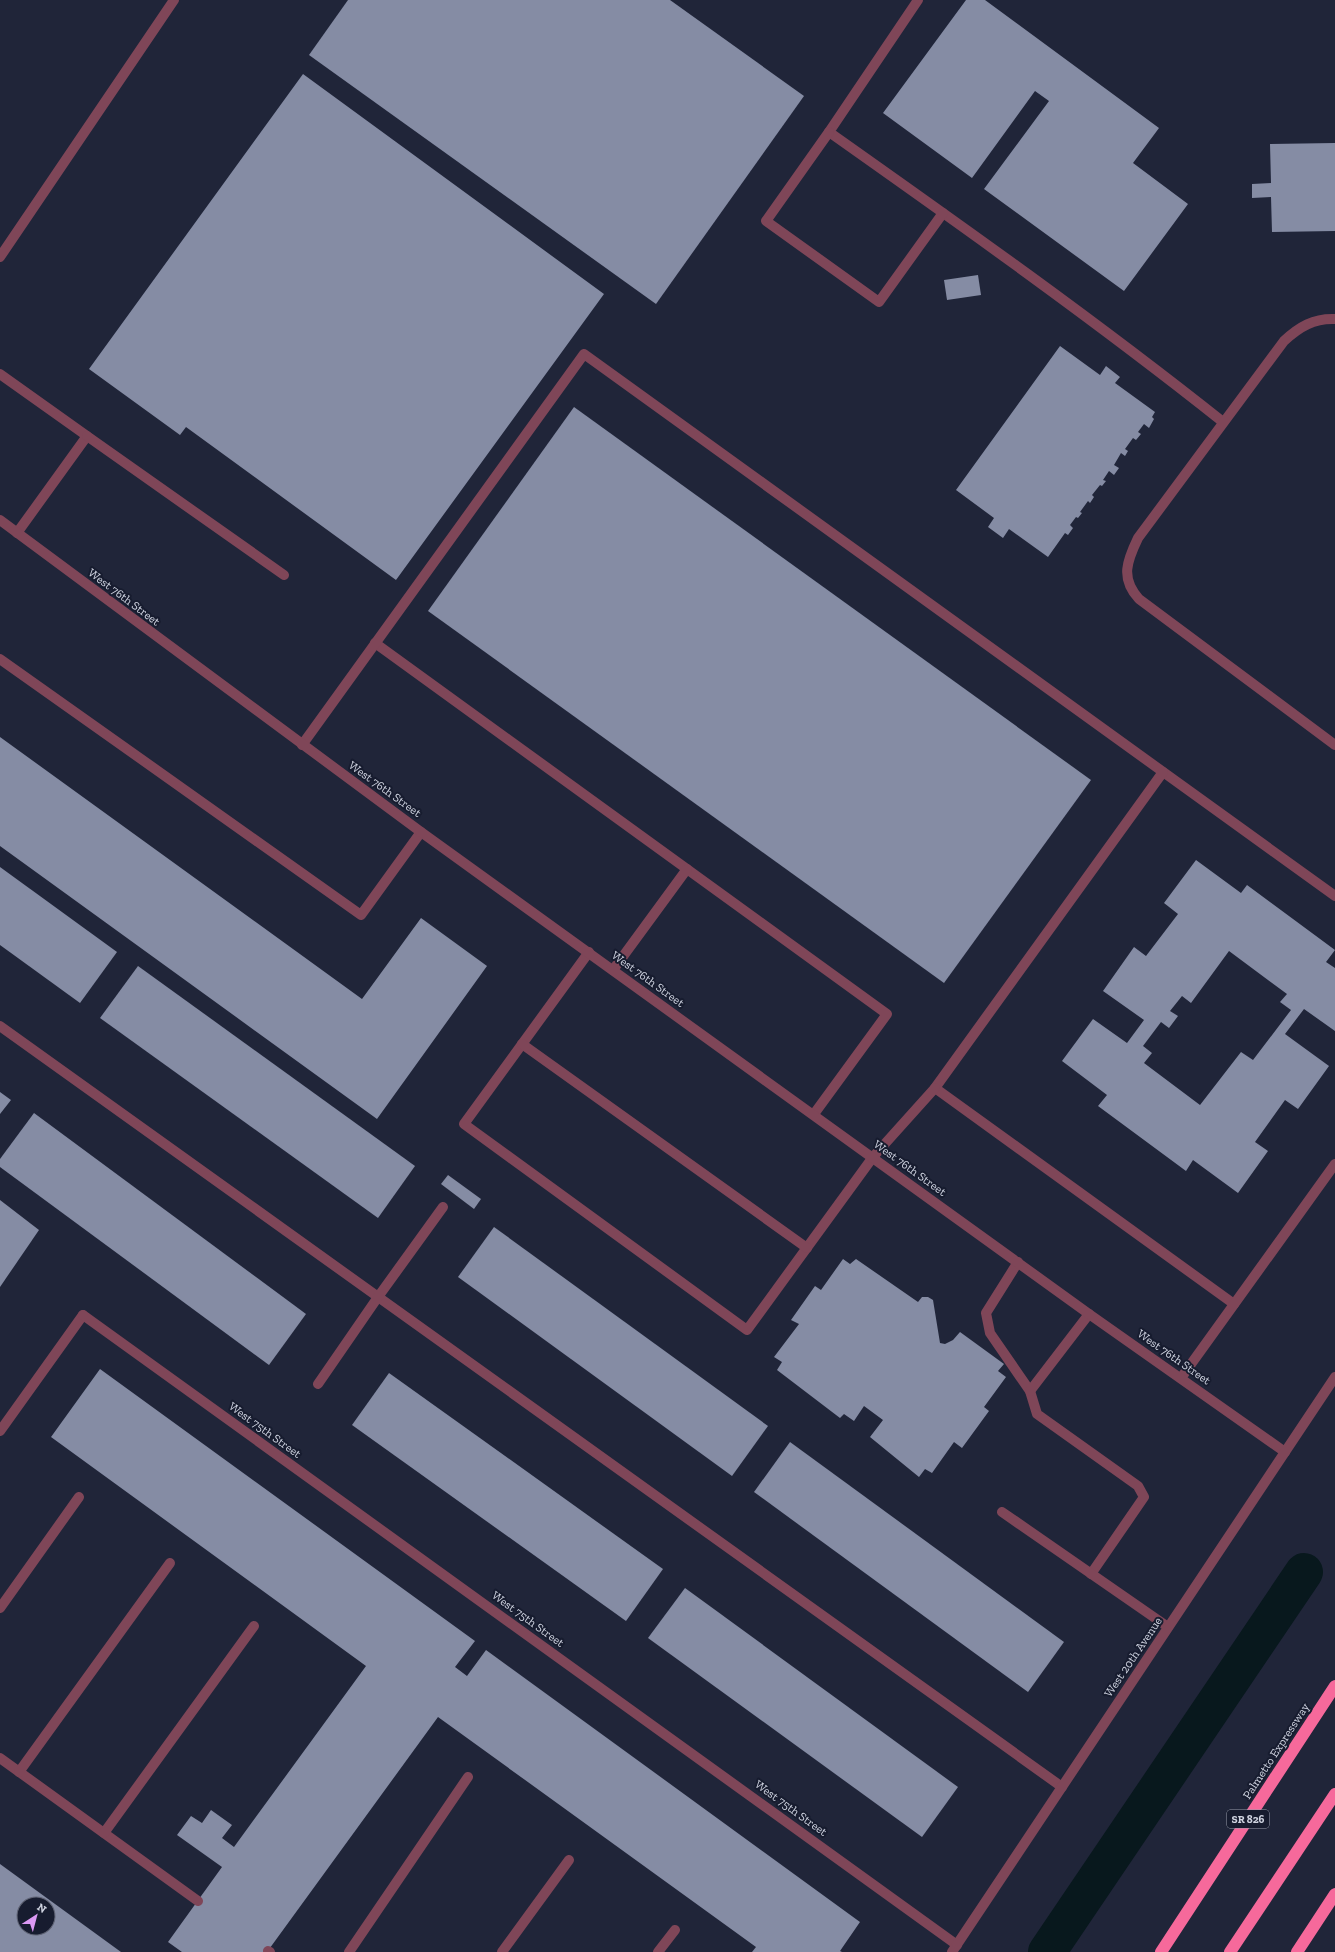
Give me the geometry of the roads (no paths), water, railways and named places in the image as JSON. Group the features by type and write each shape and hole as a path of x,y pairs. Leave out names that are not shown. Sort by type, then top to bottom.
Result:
{"highway":[{"name":"Palmetto Expressway","path":"1161,1952 1335,1686"},
{"path":"1230,1952 1335,1794"},
{"path":"1297,1952 1335,1894"}],"street":[{"path":"0,257 174,0"},
{"path":"918,0 829,132 766,221 879,302 943,213"},
{"path":"829,132 943,213 1170,380 1223,422"},
{"path":"1335,319 1313,321 1296,329 1284,340 1138,538 1128,563 1128,583 1139,599 1335,745"},
{"path":"302,745 584,354 1335,896"},
{"path":"0,374 284,575"},
{"path":"17,533 87,436"},
{"name":"West 76th Street","path":"0,520 421,832 814,1114 1089,1314 1285,1452"},
{"path":"376,643 887,1014 814,1114"},
{"path":"0,659 361,915 421,832"},
{"path":"589,952 464,1124 747,1330 873,1157 935,1088 1163,772"},
{"path":"613,970 687,869"},
{"path":"0,1026 1062,1787"},
{"path":"522,1044 807,1248"},
{"path":"935,1088 1234,1304"},
{"path":"1181,1378 1335,1164"},
{"path":"318,1384 443,1206"},
{"path":"1018,1262 986,1313 990,1333 1030,1391 1037,1414 1138,1486 1144,1497 1091,1574"},
{"path":"1030,1391 1089,1314"},
{"name":"West 75th Street","path":"0,1430 83,1315 954,1948"},
{"name":"West 20th Avenue","path":"954,1948 1335,1377"},
{"path":"0,1608 79,1497"},
{"path":"1002,1512 1168,1627"},
{"path":"19,1772 170,1563"},
{"path":"104,1833 254,1626"},
{"path":"0,1758 198,1901"},
{"path":"349,1952 468,1778"},
{"path":"502,1952 569,1860"},
{"path":"658,1952 675,1930"}],"waterway":[{"path":"1047,1952 1304,1572"}]}
